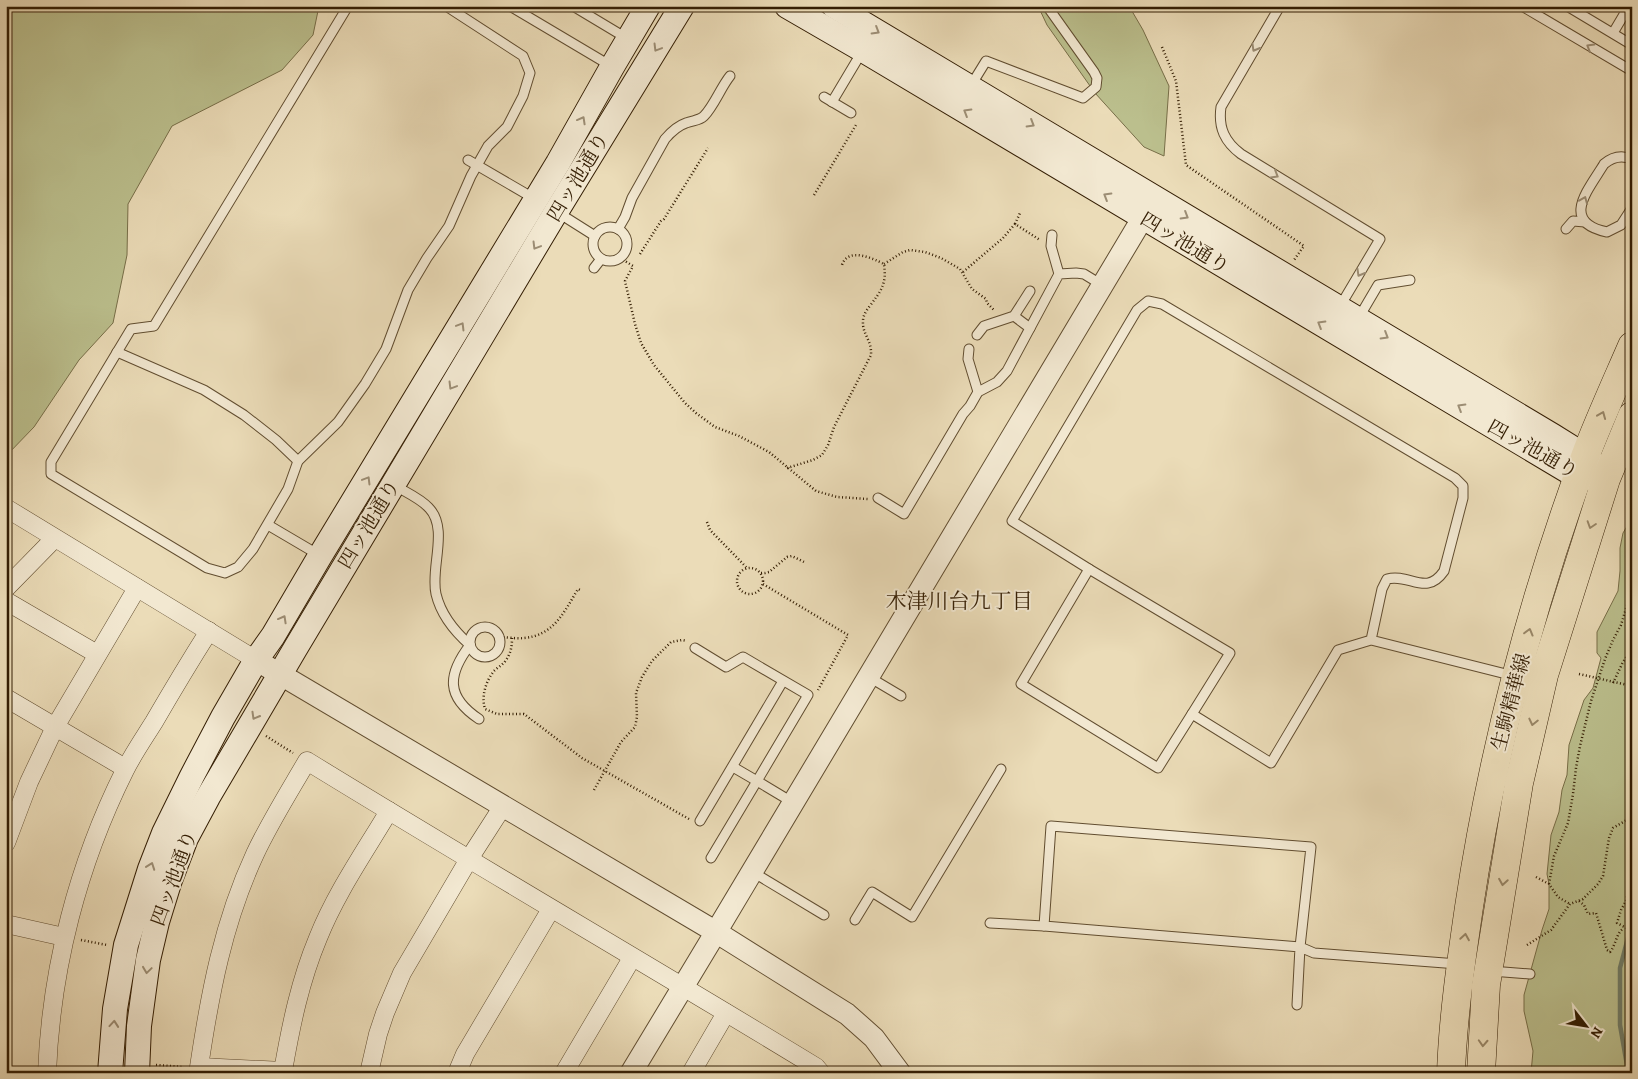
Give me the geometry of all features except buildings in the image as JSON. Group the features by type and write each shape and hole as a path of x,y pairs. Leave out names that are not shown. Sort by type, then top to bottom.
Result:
{"main road":[{"name":"四ッ池通り","path":"143,1069 139,1026 148,960 170,880 186,838 280,673 393,485 546,206 558,163 648,6"},
{"name":"四ッ池通り","path":"110,1073 115,1010 126,945 150,869 164,833 192,776 256,660 273,636 320,556 546,206 682,6"},
{"name":"四ッ池通り","path":"787,6 1148,207 1606,479"},
{"name":"四ッ池通り","path":"834,6 970,88 1148,207 1284,275 1348,314 1582,466"},
{"name":"生駒精華線","path":"1451,1073 1461,964 1476,865 1495,764 1536,604 1582,466 1632,346"},
{"name":"生駒精華線","path":"1481,1073 1486,985 1519,783 1544,675 1606,479 1632,416"}],"street":[{"path":"631,1073 1148,207"},
{"path":"6,508 54,539 256,660 716,932 848,1014 874,1038 900,1073"},
{"path":"6,588 54,539"},
{"path":"6,843 29,782 55,726 137,588"},
{"path":"6,601 97,654"},
{"path":"48,1073 54,1001 64,937 92,845 126,768 209,631"},
{"path":"6,698 126,768"},
{"path":"389,812 342,888 318,937 299,994 283,1072 200,1067 213,981 230,918 255,855 270,824 307,761 816,1067 821,1073"},
{"path":"369,1073 378,1034 402,973 469,859 503,806"},
{"path":"457,1073 465,1054 551,909"},
{"path":"6,924 64,937"},
{"path":"564,1073 632,958"},
{"path":"691,1073 726,1013"}],"lane":[{"path":"348,6 154,326 131,329 51,462 51,474 207,568 225,573 238,567 253,549 288,489 298,461 338,422 365,384 386,348 408,290 427,258 450,226 477,165 488,146 507,127 523,96 530,74 523,56 446,6"},
{"path":"510,6 612,67"},
{"path":"573,6 628,39"},
{"path":"970,88 986,61 1083,98 1096,87 1097,78 1094,72 1046,6"},
{"path":"1280,6 1221,107 1220,117 1223,133 1230,146 1241,154 1380,239 1348,314"},
{"path":"1522,6 1632,71"},
{"path":"1567,6 1632,45"},
{"path":"1613,34 1629,6"},
{"path":"850,113 828,99 863,50"},
{"path":"618,229 632,198 665,139 679,126 699,120 706,115 730,76"},
{"path":"1632,159 1621,156 1609,159 1604,164 1580,205 1581,214 1585,222 1592,227 1607,232 1621,225 1632,208"},
{"path":"468,160 595,236"},
{"path":"1566,229 1573,221 1585,222"},
{"path":"612,227 618,229 626,240 625,253 614,261 608,262 601,259 593,249 592,242 595,236 605,228 612,227"},
{"path":"878,498 904,514 978,392 997,382 1007,370 1059,274 1054,260 1051,238"},
{"path":"594,268 601,259"},
{"path":"1059,274 1076,272 1084,274 1102,285"},
{"path":"1348,314 1378,285 1410,280"},
{"path":"977,335 984,326 1014,316 1030,290"},
{"path":"1089,569 1020,684 1158,768 1230,653 1012,521 1137,310 1148,301 1162,304 1455,478 1463,486 1463,498 1444,572 1437,581 1425,584 1395,577 1387,579 1382,588 1371,640"},
{"path":"1014,316 1030,328"},
{"path":"969,349 968,360 978,392"},
{"path":"117,352 204,390 244,415 276,440 298,461"},
{"path":"393,485 424,503 435,517 438,538 434,575 436,594 448,622 456,633 470,645 475,655 480,657 492,656 499,648 500,637 492,628 481,627 472,634 470,645 459,659 454,673 453,686 457,699 466,710 479,719"},
{"path":"268,525 320,556"},
{"path":"1192,714 1271,763 1338,650 1371,640 1517,677"},
{"path":"695,648 726,667 743,657 808,695 711,858"},
{"path":"868,676 901,696"},
{"path":"700,821 783,680"},
{"path":"733,766 792,802"},
{"path":"855,920 872,892 912,917 1001,769"},
{"path":"1044,926 1051,826 1310,846 1296,1005"},
{"path":"751,871 824,915"},
{"path":"990,923 1300,947 1314,953 1461,964"},
{"path":"1488,971 1530,974"}],"path":[{"path":"1162,47 1176,81 1186,164 1304,246 1284,275"},
{"path":"814,195 856,125 850,113"},
{"path":"640,254 685,187 708,148"},
{"path":"963,272 1003,238 1015,224 1020,213"},
{"path":"1015,224 1039,240 1051,238"},
{"path":"884,264 903,252 919,250 940,258 963,272 972,289 986,299 987,303 1002,319"},
{"path":"842,265 843,260 854,256 866,256 884,264"},
{"path":"620,258 633,266 625,282 641,343 654,365 685,403 715,427 769,452 816,491 826,495 853,499 878,498"},
{"path":"787,468 813,460 822,455 828,445 834,427 871,356 872,346 864,331 862,321 883,285 886,277 884,264"},
{"path":"1627,497 1632,499"},
{"path":"707,522 710,530 747,568"},
{"path":"761,572 763,584 758,591 748,594 740,589 737,579 742,570 747,568 752,567 765,574 792,556 806,563"},
{"path":"763,584 848,635 818,689 808,695"},
{"path":"500,637 523,638 537,635 553,626 560,619 578,588 582,591"},
{"path":"1549,884 1554,856 1568,823 1580,746 1598,679 1612,640 1621,625 1632,589"},
{"path":"512,638 512,648 509,656 494,672 484,690 483,702 485,709 497,714 524,714 537,722 571,750 605,771 694,821 700,821"},
{"path":"594,790 621,742 635,728 637,716 636,694 642,677 652,661 671,642 682,640 691,643 695,648"},
{"path":"1613,682 1632,649"},
{"path":"1579,674 1632,686"},
{"path":"262,734 307,761"},
{"path":"1527,945 1551,930 1570,904 1579,901 1592,892 1603,876 1609,838 1613,828 1632,818"},
{"path":"1632,835 1632,842"},
{"path":"1536,877 1549,884 1558,897 1570,904"},
{"path":"1632,884 1629,887 1626,901 1617,922 1624,928 1632,931"},
{"path":"1579,901 1584,905 1588,914 1596,913 1607,950 1610,952 1621,930 1624,928"},
{"path":"64,937 109,946"},
{"path":"1632,1015 1628,1024 1632,1052"},
{"path":"143,1069 200,1067"}],"green space":[{"path":"6,6 319,6 313,35 282,70 172,126 128,204 127,255 113,323 79,360 34,427 6,456"},
{"path":"1038,6 1129,6 1143,30 1169,86 1164,156 1144,147 1095,93 1047,25"},
{"path":"1632,518 1632,1073 1531,1073 1533,1051 1524,1011 1524,995 1549,909 1547,874 1551,835 1559,812 1562,790 1567,775 1569,745 1584,700 1593,688 1601,658 1597,653 1597,632 1618,591 1620,548 1623,533"}],"waterway":[{"path":"1630,930 1620,968 1620,1025 1627,1065 1632,1073"}],"district":[{"name":"木津川台九丁目","path":"959,601"}]}
